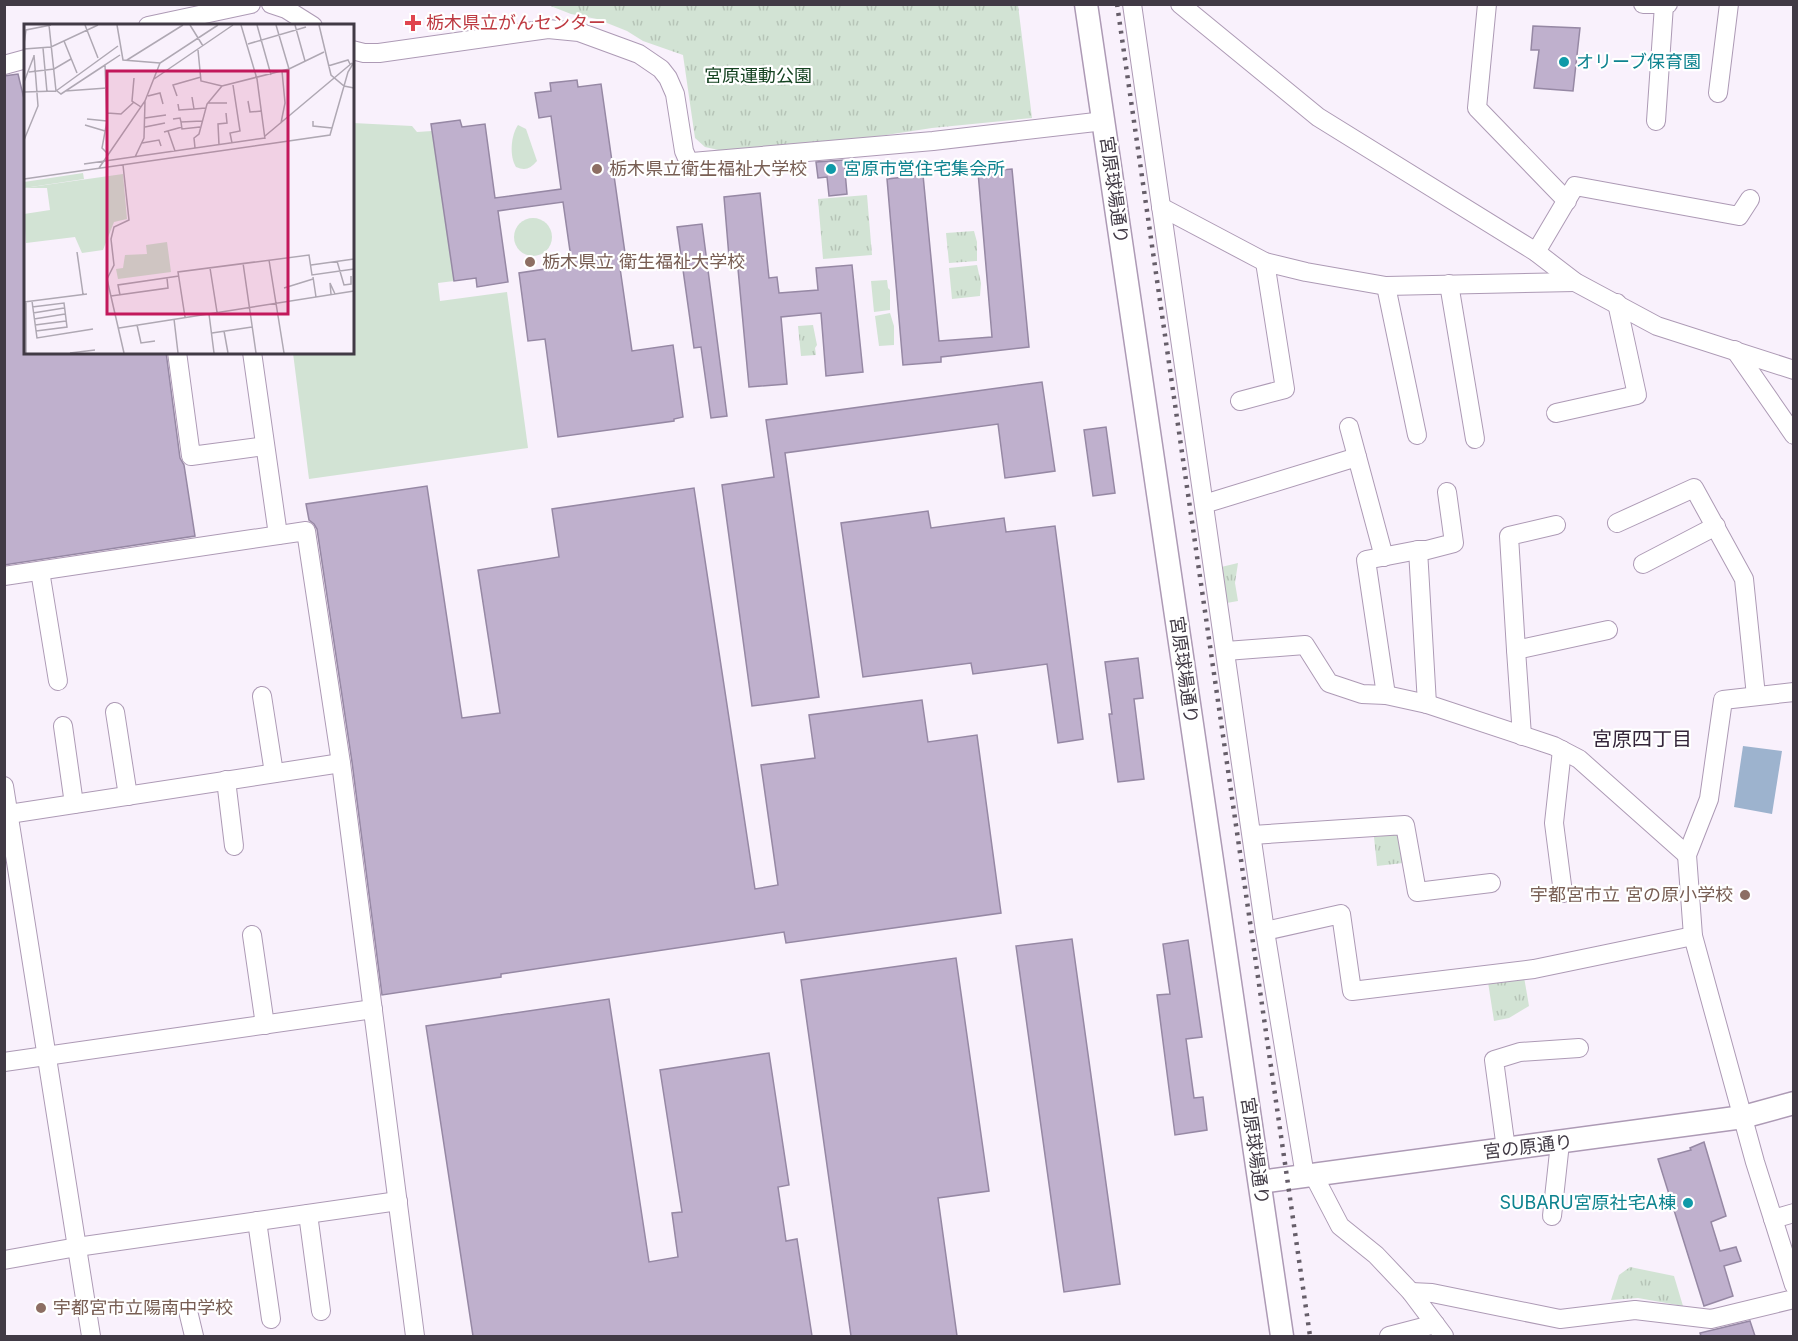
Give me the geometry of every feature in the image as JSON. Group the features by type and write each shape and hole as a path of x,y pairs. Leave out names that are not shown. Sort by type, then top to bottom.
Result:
{"street":[{"path":"157,24 251,4"},
{"path":"271,4 288,10 310,24"},
{"name":"宮原球場通り","path":"1086,4 1282,1336"},
{"path":"1132,4 1266,931 1309,1176 1340,1226 1376,1255 1411,1292 1440,1330"},
{"path":"1487,4 1477,108 1566,201"},
{"path":"1643,4 1666,5 1656,121"},
{"path":"1718,93 1729,4"},
{"path":"1186,6 1318,117 1536,252 1575,282 1657,326 1794,370"},
{"path":"354,50 379,53 548,29 579,32 639,54 663,72 674,90 684,151 692,162 933,141 1104,121"},
{"path":"4,65 24,60"},
{"path":"1536,252 1575,186 1739,216 1750,200"},
{"path":"1161,207 1265,262 1306,272 1386,286 1575,282"},
{"path":"1240,400 1285,389 1265,262"},
{"path":"1449,284 1475,439"},
{"path":"1386,286 1417,435"},
{"path":"1556,413 1637,395 1617,303"},
{"path":"1735,350 1794,435"},
{"path":"177,354 191,456 265,446"},
{"path":"252,354 278,535"},
{"path":"1349,427 1384,557"},
{"path":"1204,504 1357,457"},
{"path":"1617,523 1695,488 1744,579 1756,696"},
{"path":"1386,695 1366,560 1454,543 1447,492"},
{"path":"1522,736 1509,536 1556,525"},
{"path":"1643,564 1716,526"},
{"path":"4,576 306,531 341,763 415,1336"},
{"path":"1418,550 1427,704"},
{"path":"40,571 58,681"},
{"path":"1516,650 1608,630"},
{"path":"1226,651 1305,645 1329,683 1362,694 1386,695 1427,704 1562,750 1579,759 1687,855"},
{"path":"1794,692 1723,700 1709,799 1687,855 1693,936 1743,1117 1794,1285"},
{"path":"262,696 274,773"},
{"path":"115,712 128,796"},
{"path":"63,726 74,804"},
{"path":"1562,750 1554,823 1563,893"},
{"path":"9,814 341,763"},
{"path":"226,780 234,846"},
{"path":"4,786 91,1336"},
{"path":"1252,835 1405,825 1417,892 1491,883"},
{"path":"1266,931 1341,914 1352,991 1534,969 1693,936"},
{"path":"252,935 265,1025"},
{"path":"4,1062 373,1009"},
{"path":"1506,1149 1494,1060 1520,1052 1579,1048"},
{"name":"宮の原通り","path":"1260,1182 1743,1117 1794,1103"},
{"path":"1552,1216 1560,1143"},
{"path":"4,1260 77,1247 398,1202"},
{"path":"1773,1219 1794,1213"},
{"path":"308,1214 321,1311"},
{"path":"257,1221 271,1319"},
{"path":"1411,1292 1432,1293 1560,1319 1635,1310 1710,1319 1794,1299"},
{"path":"188,1311 194,1336"},
{"path":"1389,1336 1440,1330"}],"green space":[{"name":"宮原運動公園","path":"548,5 1018,5 1032,118 932,128 860,139 723,151 705,147 695,138 683,55 643,41 627,31 597,19 571,14"},
{"path":"354,123 412,126 417,132 432,131 454,281 438,283 440,301 507,292 528,448 309,479 293,354 354,354"},
{"path":"518,125 526,129 537,161 525,169 516,167 512,157 512,140"},
{"path":"867,195 872,255 823,259 818,199"},
{"path":"533,218 547,223 552,237 547,251 533,256 519,251 514,237 519,223"},
{"path":"974,231 977,242 977,261 949,263 946,233"},
{"path":"977,265 981,283 980,296 952,299 949,268"},
{"path":"887,280 890,290 890,310 874,312 871,281"},
{"path":"890,313 894,326 894,345 879,346 875,316"},
{"path":"813,325 817,345 816,355 801,356 798,326"},
{"path":"1238,563 1235,583 1238,601 1221,604 1217,568"},
{"path":"1398,834 1403,863 1377,866 1374,837"},
{"path":"1524,977 1529,1006 1509,1018 1494,1021 1488,982"},
{"path":"1630,1267 1674,1276 1683,1306 1638,1298 1611,1300 1619,1275"}],"water":[{"path":"1743,746 1782,751 1772,814 1734,807"}],"building":[{"name":"オリーブ保育園","path":"1533,26 1580,28 1573,91 1534,88 1539,50 1531,50"},
{"path":"18,74 24,99 24,354 166,354 180,458 184,465 195,536 4,565 4,76"},
{"path":"577,80 578,87 601,84 626,260 619,261 632,351 673,345 683,417 674,419 674,421 558,437 545,339 528,341 519,273 572,265 563,202 498,211 508,282 477,287 476,278 454,281 431,124 460,120 462,127 485,124 495,198 561,189 551,116 539,118 535,93 551,91 550,83"},
{"name":"宮原市営住宅集会所","path":"844,160 847,194 829,196 827,177 818,178 816,162"},
{"path":"1012,169 1029,347 941,357 941,362 903,365 887,179 923,175 939,341 992,337 978,172"},
{"path":"760,193 769,278 777,277 779,293 818,290 816,268 852,265 863,372 826,376 821,313 781,317 787,384 749,387 738,269 730,269 724,197"},
{"path":"702,224 727,416 711,418 701,347 694,348 677,227"},
{"path":"1042,382 1055,471 1005,478 998,424 785,453 819,697 752,706 722,485 774,477 766,420"},
{"path":"1106,427 1115,493 1093,496 1084,430"},
{"path":"427,486 462,718 500,713 478,570 559,557 552,509 694,488 755,889 778,885 761,765 815,758 809,715 922,700 928,742 977,735 1001,913 786,943 784,932 501,974 501,977 382,995 352,762 317,529 309,520 306,504"},
{"path":"928,511 931,528 1004,518 1006,532 1055,526 1083,739 1058,743 1047,664 973,674 971,663 863,677 841,523"},
{"path":"1138,658 1143,698 1134,699 1144,779 1118,782 1105,662"},
{"path":"1072,939 1120,1284 1064,1292 1016,946"},
{"path":"1188,940 1202,1037 1186,1039 1194,1098 1203,1097 1207,1130 1175,1135 1157,995 1170,994 1163,944"},
{"path":"956,958 989,1191 938,1198 957,1336 851,1336 801,980"},
{"path":"609,999 649,1262 678,1257 672,1213 682,1212 660,1070 769,1053 789,1185 778,1187 786,1241 797,1239 812,1336 473,1336 426,1026"},
{"name":"SUBARU宮原社宅A棟","path":"1704,1142 1726,1216 1711,1222 1720,1251 1736,1247 1741,1261 1724,1266 1733,1296 1704,1306 1658,1159 1691,1150 1690,1148"},
{"path":"1750,1321 1755,1336 1701,1336 1700,1333"}],"railway":[{"path":"1117,4 1310,1336"}],"place":[{"name":"栃木県立がんセンター","path":"413,23"},
{"name":"オリーブ保育園","path":"1564,62"},
{"name":"栃木県立衛生福祉大学校","path":"597,169"},
{"name":"宮原市営住宅集会所","path":"831,169"},
{"name":"栃木県立 衛生福祉大学校","path":"530,262"},
{"name":"宇都宮市立 宮の原小学校","path":"1745,895"},
{"name":"SUBARU宮原社宅A棟","path":"1688,1203"},
{"name":"宇都宮市立陽南中学校","path":"41,1308"}],"district":[{"name":"宮原四丁目","path":"1642,739"}]}
